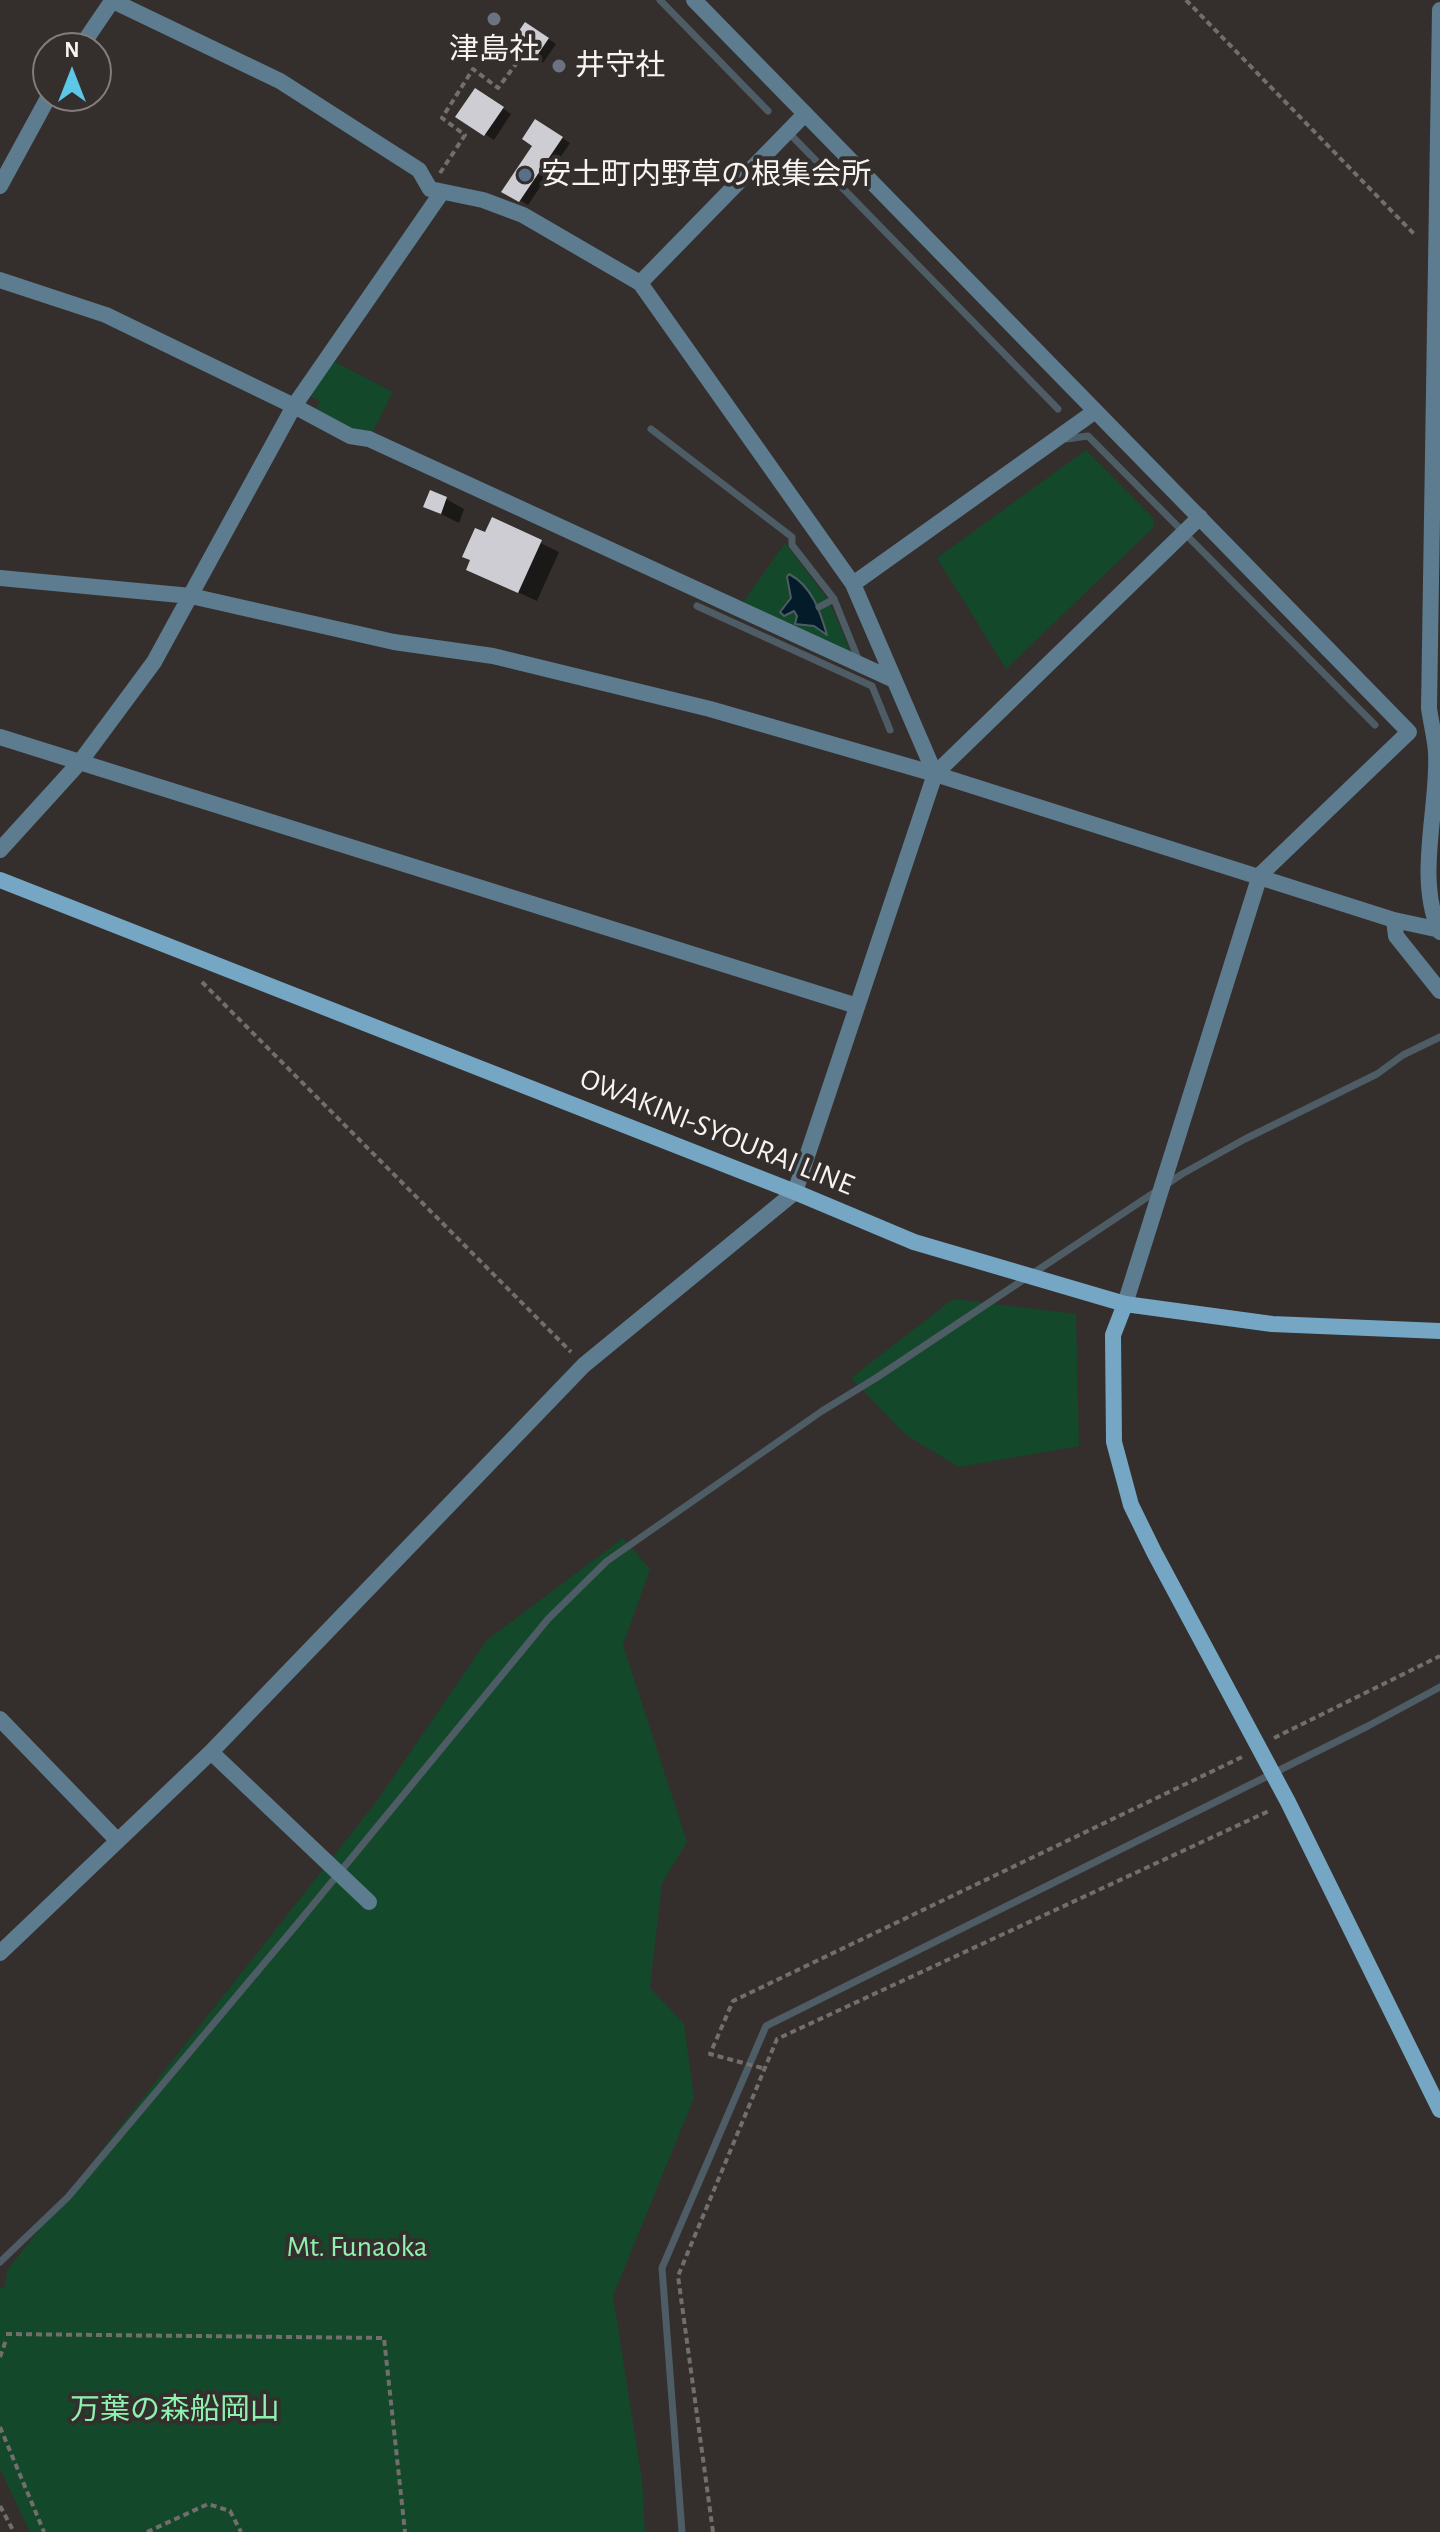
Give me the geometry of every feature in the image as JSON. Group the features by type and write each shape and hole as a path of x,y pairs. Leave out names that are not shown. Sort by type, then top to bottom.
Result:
{"main road":[{"name":"OWAKINI-SYOURAI LINE","path":"0,880 795,1192 914,1242 1125,1304 1272,1324 1440,1331"},
{"path":"1125,1304 1113,1335 1114,1442 1131,1505 1288,1802 1440,2110"}],"street":[{"path":"90,32 111,0 280,81 419,170 436,190 483,200 523,215 640,283 853,584 935,774"},
{"path":"694,0 1409,732 1438,751"},
{"path":"1440,10 1429,708 1438,751 1429,853 1431,905 1440,931"},
{"path":"0,186 40,112"},
{"path":"640,283 805,114"},
{"path":"0,850 80,762 154,662 294,406 436,190"},
{"path":"0,280 106,315 350,436 369,439 894,680"},
{"path":"853,584 1094,412"},
{"path":"0,1953 211,1752 584,1365 795,1192 935,774 1200,517"},
{"path":"0,578 191,596 394,642 493,656 710,709 935,774 1394,920 1440,931"},
{"path":"1125,1304 1260,875 1409,732"},
{"path":"0,737 857,1006"},
{"path":"1394,920 1396,936 1440,991"},
{"path":"0,1719 117,1840"},
{"path":"211,1752 369,1902"}],"path":[{"path":"1186,0 1435,256"},
{"path":"436,190 465,135 442,118 473,69 498,88 519,60"},
{"path":"201,981 584,1365"},
{"path":"1274,1738 1440,1656"},
{"path":"763,2068 710,2054 733,2001 1260,1748"},
{"path":"713,2532 678,2276 777,2039 1288,1802"},
{"path":"0,2357 6,2337 384,2338 405,2532"},
{"path":"0,2427 44,2532"},
{"path":"147,2532 208,2504 230,2511 241,2532"},
{"path":"0,2506 14,2532"}],"green space":[{"path":"323,356 393,392 369,439 315,412 320,401 304,393"},
{"path":"1086,450 1154,519 1153,528 1006,669 937,558"},
{"path":"785,543 829,601 853,657 742,604"},
{"path":"953,1299 1076,1314 1079,1446 959,1467 906,1435 851,1378"},
{"name":"Mt. Funaoka","path":"623,1538 650,1569 623,1645 687,1842 662,1883 650,1988 684,2024 694,2098 613,2296 642,2480 645,2532 30,2532 0,2469 0,2288 4,2288 8,2269 377,1801 487,1640"}],"water":[{"path":"789,574 809,592 827,635 814,626 795,624 797,616 794,611 784,616 780,612 791,598"}],"building":[{"path":"525,22 549,38 534,60 510,44"},
{"path":"475,88 504,107 484,136 455,117"},
{"name":"安土町内野草の根集会所","path":"535,119 563,137 519,202 501,192 532,146 522,139"},
{"path":"430,490 447,497 441,514 423,507"},
{"path":"492,517 542,540 518,593 466,570 470,560 462,557 475,528 485,532"}],"waterway":[{"path":"660,0 768,111"},
{"path":"789,133 1058,409"},
{"path":"651,429 792,537 792,545 834,599 857,656"},
{"path":"1066,439 1088,436 1375,725"},
{"path":"819,607 834,599"},
{"path":"697,606 872,686 890,730"},
{"path":"0,2262 68,2197 548,1619 607,1561 822,1411 1182,1174 1377,1074 1403,1055 1440,1037"},
{"path":"682,2532 662,2268 766,2026 1368,1726 1440,1687"}],"place":[{"name":"津島社","path":"494,19"},
{"name":"井守社","path":"559,66"},
{"name":"安土町内野草の根集会所","path":"525,175"}],"park label":[{"name":"万葉の森船岡山","path":"175,2410"}]}
